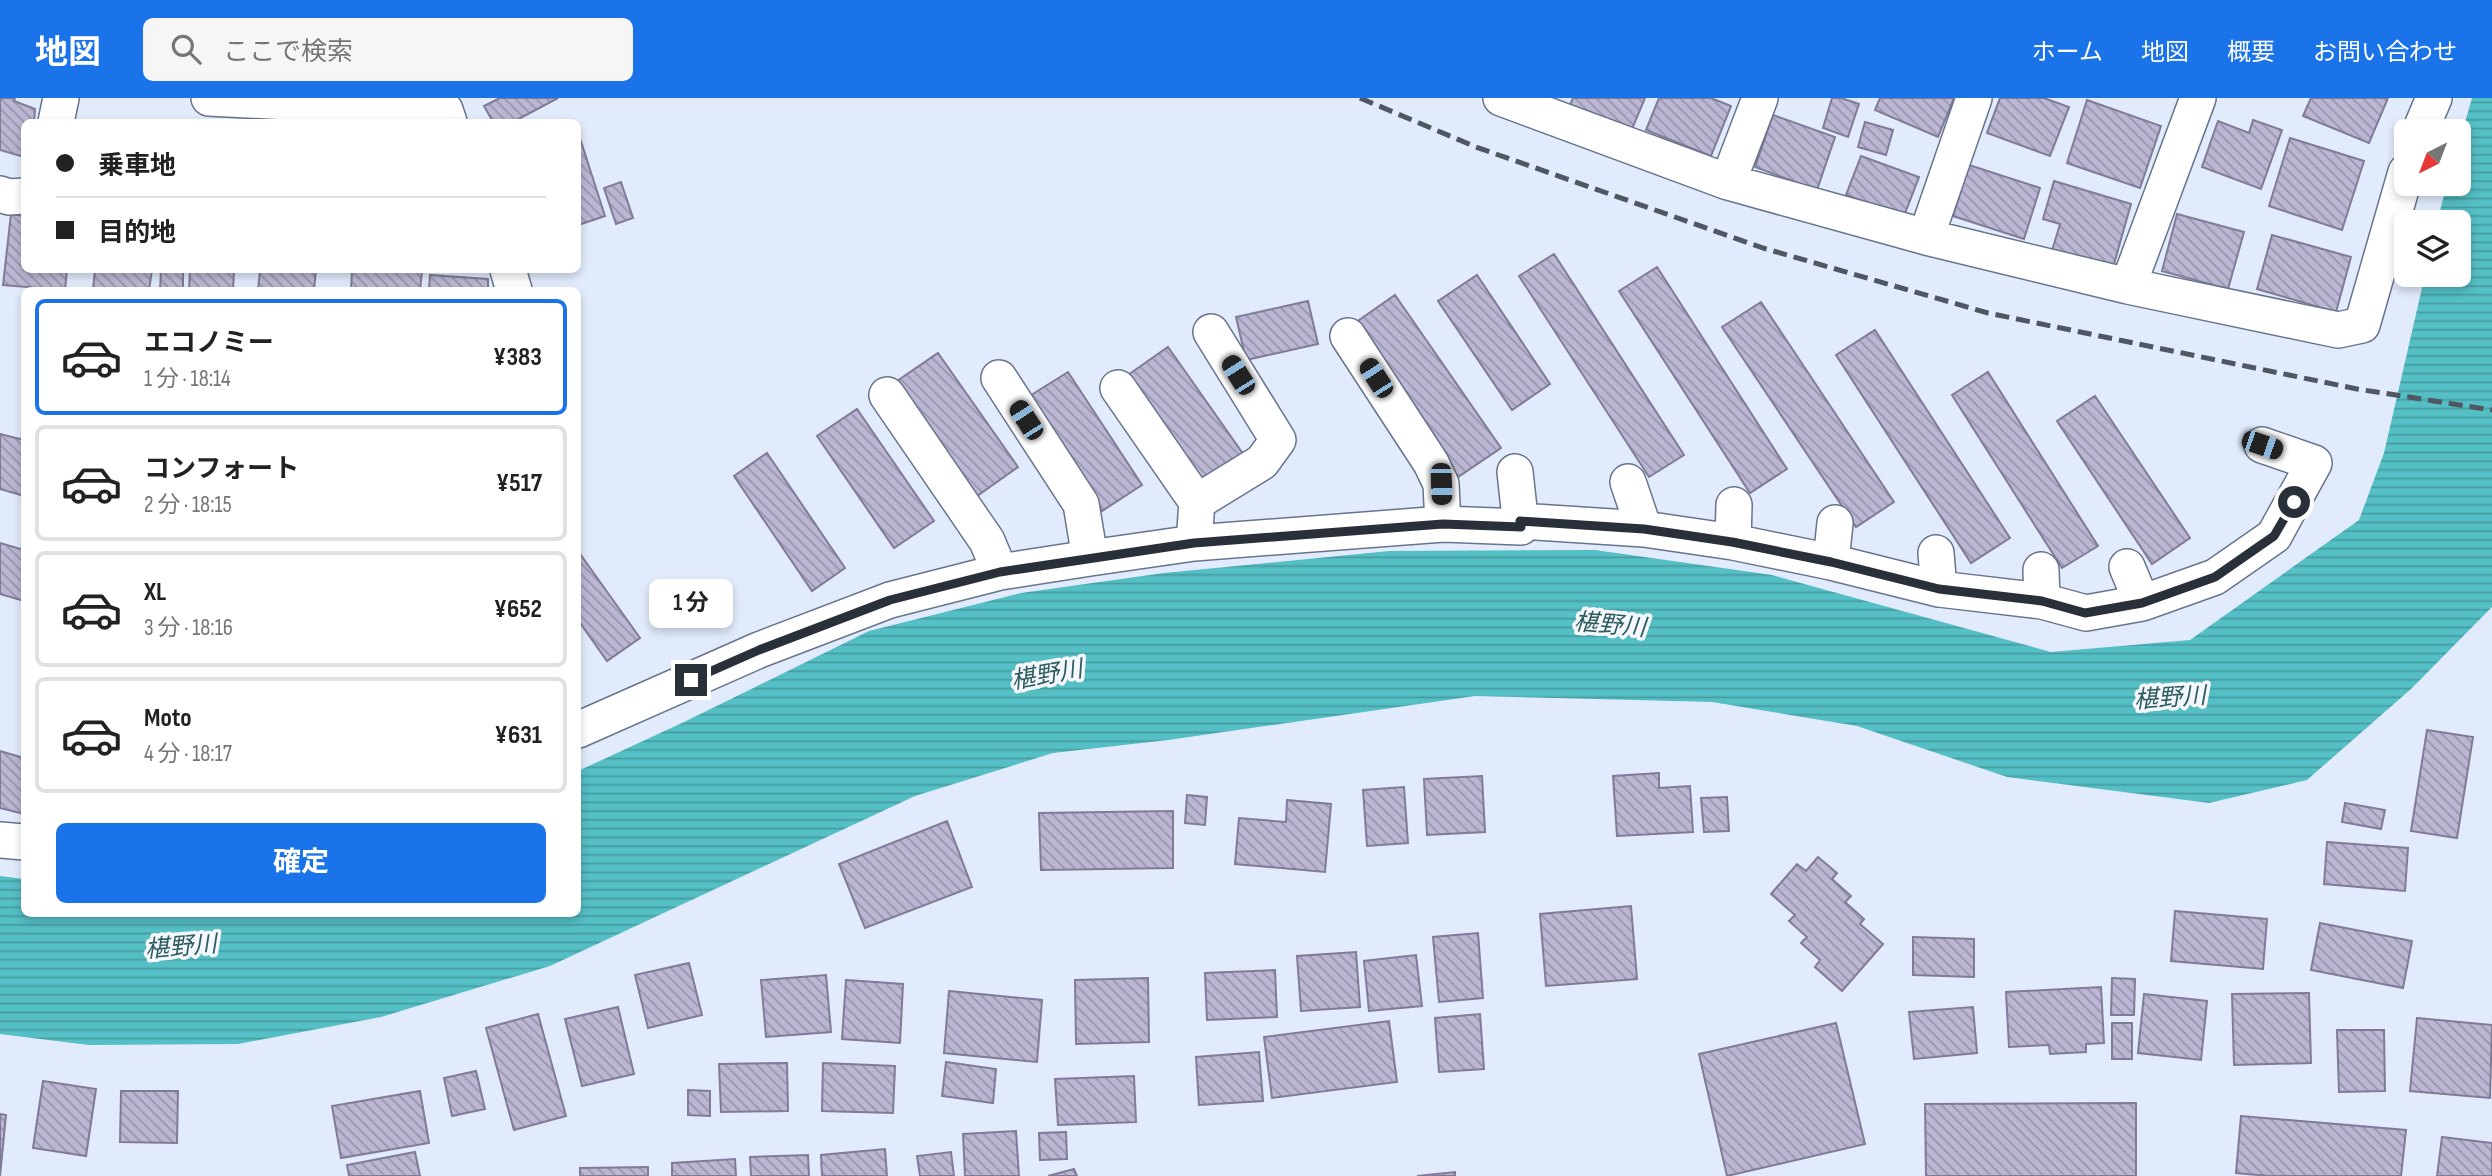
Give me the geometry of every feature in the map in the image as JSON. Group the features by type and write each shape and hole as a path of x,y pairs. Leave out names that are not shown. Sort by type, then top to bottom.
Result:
{"street":[{"path":"57,119 61,98"},
{"path":"209,98 445,110 448,119"},
{"path":"1501,98 1728,182 1926,237 2128,286 2338,330 2362,325 2399,196"},
{"path":"1728,182 1760,98"},
{"path":"1926,237 1974,98"},
{"path":"2128,286 2197,98"},
{"path":"2425,119 2434,98"},
{"path":"0,194 21,196"},
{"path":"1197,502 1262,462 1278,440 1211,332"},
{"path":"1348,336 1431,463 1441,484 1443,524"},
{"path":"999,378 1080,504 1090,558"},
{"path":"1118,388 1197,502 1194,543"},
{"path":"887,396 987,541 1000,572"},
{"path":"1520,521 1644,529 1732,542 1831,562 1939,589 2041,586 2085,613 2142,603 2215,577 2274,536 2314,463 2262,445"},
{"path":"581,729 759,650 890,600 1000,572 1194,543 1443,524 1521,527 1515,472"},
{"path":"1629,482 1644,529"},
{"path":"1732,542 1734,505"},
{"path":"1831,562 1835,523"},
{"path":"1936,553 1939,589"},
{"path":"2127,567 2142,603"},
{"path":"0,840 21,842"}],"water":[{"name":"椹野川","path":"2472,98 2492,98 2492,607 2411,689 2307,780 2209,803 2007,777 1857,726 1712,702 1475,696 1168,740 1053,753 915,796 550,966 381,1017 238,1044 89,1045 0,1034 0,876 21,879 21,917 581,917 581,770 869,631 1021,593 1164,573 1389,551 1595,550 1772,575 2051,652 2190,640 2359,520 2384,453 2422,287 2471,287 2471,210 2440,210 2444,196 2471,196 2471,119 2466,119"}],"building":[{"path":"0,98 15,98 14,101 35,109 34,119 21,119 21,156 0,150"},
{"path":"500,98 558,98 519,119 491,119 484,106"},
{"path":"1573,98 1645,98 1632,129 1570,105"},
{"path":"1659,98 1711,98 1731,106 1711,156 1646,130"},
{"path":"1832,98 1859,104 1848,137 1823,128"},
{"path":"1880,98 1954,98 1938,137 1875,110"},
{"path":"2000,98 2044,98 2069,107 2050,156 1987,133"},
{"path":"2311,98 2388,98 2369,143 2303,116"},
{"path":"2087,100 2161,126 2140,188 2067,163"},
{"path":"1773,115 1835,137 1817,190 1755,167"},
{"path":"2253,120 2282,130 2261,189 2202,167 2218,121 2249,133"},
{"path":"1865,122 1893,130 1886,155 1858,147"},
{"path":"2290,138 2364,161 2342,230 2269,206"},
{"path":"581,141 605,216 581,224"},
{"path":"1861,156 1919,177 1904,216 1846,195"},
{"path":"1969,165 2040,188 2024,239 1953,216"},
{"path":"2054,181 2131,204 2112,271 2051,254 2060,224 2043,219"},
{"path":"621,182 633,218 616,224 604,188"},
{"path":"11,214 21,216 21,273 67,273 65,287 3,285"},
{"path":"2177,214 2244,232 2228,289 2162,271"},
{"path":"2272,235 2351,257 2336,312 2257,289"},
{"path":"1554,254 1684,455 1649,477 1519,276"},
{"path":"1657,267 1787,469 1750,493 1619,291"},
{"path":"95,273 152,273 149,287 93,287"},
{"path":"161,273 183,273 183,287 160,287"},
{"path":"190,273 234,273 233,287 189,287"},
{"path":"260,273 316,273 314,287 258,287"},
{"path":"352,273 422,273 420,287 351,287"},
{"path":"430,275 488,279 488,287 429,287"},
{"path":"1477,275 1550,384 1512,410 1438,301"},
{"path":"1395,295 1501,448 1458,477 1352,325"},
{"path":"1308,301 1318,344 1246,360 1236,317"},
{"path":"1761,302 1894,502 1856,527 1722,327"},
{"path":"1875,330 2010,538 1971,563 1836,355"},
{"path":"1168,347 1246,458 1205,486 1128,375"},
{"path":"938,353 1018,467 977,496 897,381"},
{"path":"1068,372 1142,485 1102,511 1028,397"},
{"path":"1988,372 2098,546 2062,568 1952,395"},
{"path":"2095,396 2190,538 2152,564 2057,421"},
{"path":"857,409 934,521 894,548 817,436"},
{"path":"0,434 21,439 21,495 0,489"},
{"path":"767,453 845,568 812,591 734,476"},
{"path":"0,543 21,549 21,600 0,594"},
{"path":"581,555 640,638 607,661 581,624"},
{"path":"2427,730 2473,737 2457,838 2411,831"},
{"path":"0,751 21,757 21,813 0,808"},
{"path":"1659,773 1659,788 1690,786 1693,832 1617,836 1613,776"},
{"path":"1482,776 1485,832 1427,835 1424,779"},
{"path":"1404,787 1408,843 1367,846 1363,790"},
{"path":"1187,795 1207,797 1205,825 1185,823"},
{"path":"1727,797 1729,831 1704,832 1701,798"},
{"path":"1287,800 1331,804 1325,872 1235,864 1239,818 1286,822"},
{"path":"2345,803 2385,810 2381,829 2342,822"},
{"path":"1173,811 1173,868 1041,870 1039,813"},
{"path":"947,821 972,887 865,928 839,864"},
{"path":"2327,842 2408,848 2405,891 2324,884"},
{"path":"1818,857 1837,873 1832,879 1851,896 1845,902 1864,919 1860,924 1883,944 1842,991 1815,967 1820,960 1801,943 1807,937 1789,921 1795,915 1771,894 1797,864 1806,871"},
{"path":"1631,906 1637,979 1546,986 1540,914"},
{"path":"2175,911 2267,919 2263,969 2171,961"},
{"path":"2320,923 2412,941 2403,988 2311,970"},
{"path":"1478,933 1483,998 1439,1002 1433,937"},
{"path":"1913,937 1974,939 1974,977 1913,975"},
{"path":"1356,952 1360,1007 1301,1011 1297,956"},
{"path":"1416,955 1422,1006 1369,1011 1364,961"},
{"path":"689,963 702,1015 648,1028 635,975"},
{"path":"1275,970 1277,1017 1207,1020 1205,973"},
{"path":"826,975 831,1032 766,1037 761,980"},
{"path":"1148,978 1149,1042 1076,1044 1075,980"},
{"path":"2112,978 2135,979 2134,1015 2111,1015"},
{"path":"846,980 903,984 900,1043 842,1039"},
{"path":"2101,987 2104,1043 2086,1044 2086,1052 2050,1054 2049,1045 2009,1047 2006,992"},
{"path":"949,991 1042,1000 1037,1062 944,1053"},
{"path":"2309,993 2311,1063 2234,1065 2232,994"},
{"path":"2144,994 2207,1001 2201,1060 2138,1053"},
{"path":"618,1007 634,1074 582,1086 565,1019"},
{"path":"1973,1007 1977,1053 1914,1059 1909,1012"},
{"path":"538,1014 566,1116 514,1130 486,1028"},
{"path":"1480,1014 1484,1069 1439,1072 1435,1018"},
{"path":"2417,1018 2492,1025 2490,1098 2410,1091"},
{"path":"1389,1021 1397,1082 1272,1098 1264,1037"},
{"path":"1836,1023 1865,1144 1727,1176 1699,1054"},
{"path":"2112,1023 2132,1023 2132,1059 2112,1059"},
{"path":"2337,1030 2384,1030 2385,1091 2339,1092"},
{"path":"1259,1052 1263,1101 1199,1105 1196,1057"},
{"path":"946,1062 996,1069 993,1103 942,1096"},
{"path":"787,1063 788,1111 721,1112 719,1064"},
{"path":"823,1063 895,1066 893,1113 822,1111"},
{"path":"476,1071 485,1109 452,1116 444,1078"},
{"path":"1134,1076 1136,1122 1058,1125 1055,1079"},
{"path":"43,1081 96,1089 86,1156 33,1148"},
{"path":"688,1090 710,1091 710,1116 688,1115"},
{"path":"121,1091 178,1091 177,1143 120,1142"},
{"path":"420,1091 429,1143 341,1158 332,1106"},
{"path":"2136,1103 2136,1176 1926,1176 1925,1104"},
{"path":"0,1114 6,1115 0,1176"},
{"path":"2241,1116 2406,1130 2401,1176 2269,1176 2236,1173"},
{"path":"1016,1131 1019,1176 965,1176 963,1134"},
{"path":"1066,1132 1067,1159 1040,1160 1039,1133"},
{"path":"2442,1137 2492,1143 2492,1176 2437,1176"},
{"path":"885,1149 887,1176 822,1176 821,1155"},
{"path":"415,1152 420,1176 349,1176 347,1165"},
{"path":"951,1152 954,1176 920,1176 917,1156"},
{"path":"808,1155 809,1176 751,1176 750,1157"},
{"path":"735,1159 736,1176 672,1176 672,1163"},
{"path":"648,1167 648,1176 580,1176 580,1168"},
{"path":"1074,1169 1077,1176 1048,1176"},
{"path":"1455,1172 1455,1176 1417,1176"}],"railway":[{"path":"1360,98 1476,147 1763,248 1988,313 2357,389 2492,410"}],"route":[{"path":"691,680 759,650 890,600 1000,572 1194,543 1443,524 1521,527 1520,521 1644,529 1732,542 1831,562 1939,589 2042,601 2085,613 2142,603 2215,577 2274,536 2294,502"}]}
